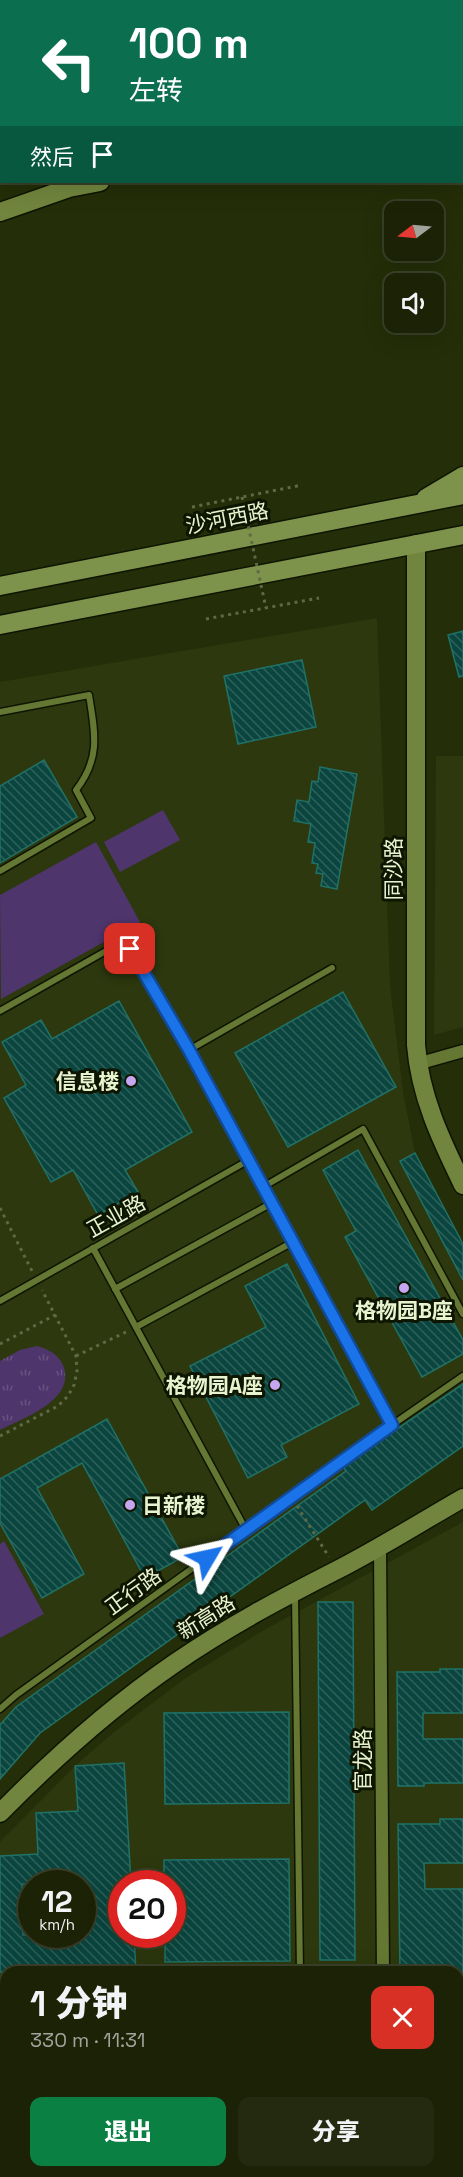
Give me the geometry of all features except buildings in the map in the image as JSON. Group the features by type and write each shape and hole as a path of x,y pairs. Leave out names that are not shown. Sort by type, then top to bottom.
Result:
{"main road":[{"name":"沙河西路","path":"0,586 417,504 462,481"},
{"path":"0,625 463,535"}],"street":[{"path":"0,212 69,188 95,183"},
{"name":"同沙路","path":"416,544 415,1023 417,1064 430,1114 463,1185"},
{"path":"417,1064 463,1051"},
{"name":"新高路","path":"0,1814 65,1749 138,1689 216,1636 463,1498"},
{"name":"官龙路","path":"380,1546 383,1966"}],"lane":[{"path":"0,712 89,695 96,738 93,761 87,777 76,790 91,818 0,871"},
{"path":"0,1012 113,947 125,946 135,955 189,1050 392,1425"},
{"path":"189,1050 332,968"},
{"path":"263,1186 363,1129 463,1314"},
{"name":"正业路","path":"0,1301 249,1160"},
{"path":"115,1289 272,1203"},
{"path":"136,1327 293,1242"},
{"path":"93,1248 246,1530"},
{"name":"正行路","path":"0,1709 16,1695 463,1376"},
{"path":"295,1590 300,1966"}],"path":[{"path":"192,507 302,485"},
{"path":"242,497 266,608"},
{"path":"207,619 319,598"},
{"path":"0,1344 55,1315"},
{"path":"0,1436 58,1406 68,1396 74,1385 77,1371 76,1356 136,1327"},
{"path":"292,1497 337,1570"}],"shaded area":[{"path":"377,618 390,986 403,1092 415,1153 463,1244 463,1446 372,1510 365,1501 356,1507 40,1733 0,1779 0,682"},
{"path":"436,756 463,756 463,1027 434,1035"},
{"path":"463,1522 463,1966 0,1966 0,1842 78,1763 113,1733 187,1677 266,1629"}],"green space":[{"path":"163,810 180,840 120,872 104,842"},
{"path":"96,842 140,922 1,999 0,895"},
{"path":"37,1346 52,1352 61,1361 65,1377 62,1388 45,1406 0,1430 0,1361 20,1350"},
{"path":"4,1541 44,1614 0,1638 0,1544"}],"place":[{"name":"信息楼","path":"131,1081"},
{"name":"格物园B座","path":"404,1288"},
{"name":"格物园A座","path":"275,1385"},
{"name":"日新楼","path":"130,1505"}],"route":[{"path":"130,949 189,1050 392,1425 207,1558"}]}
